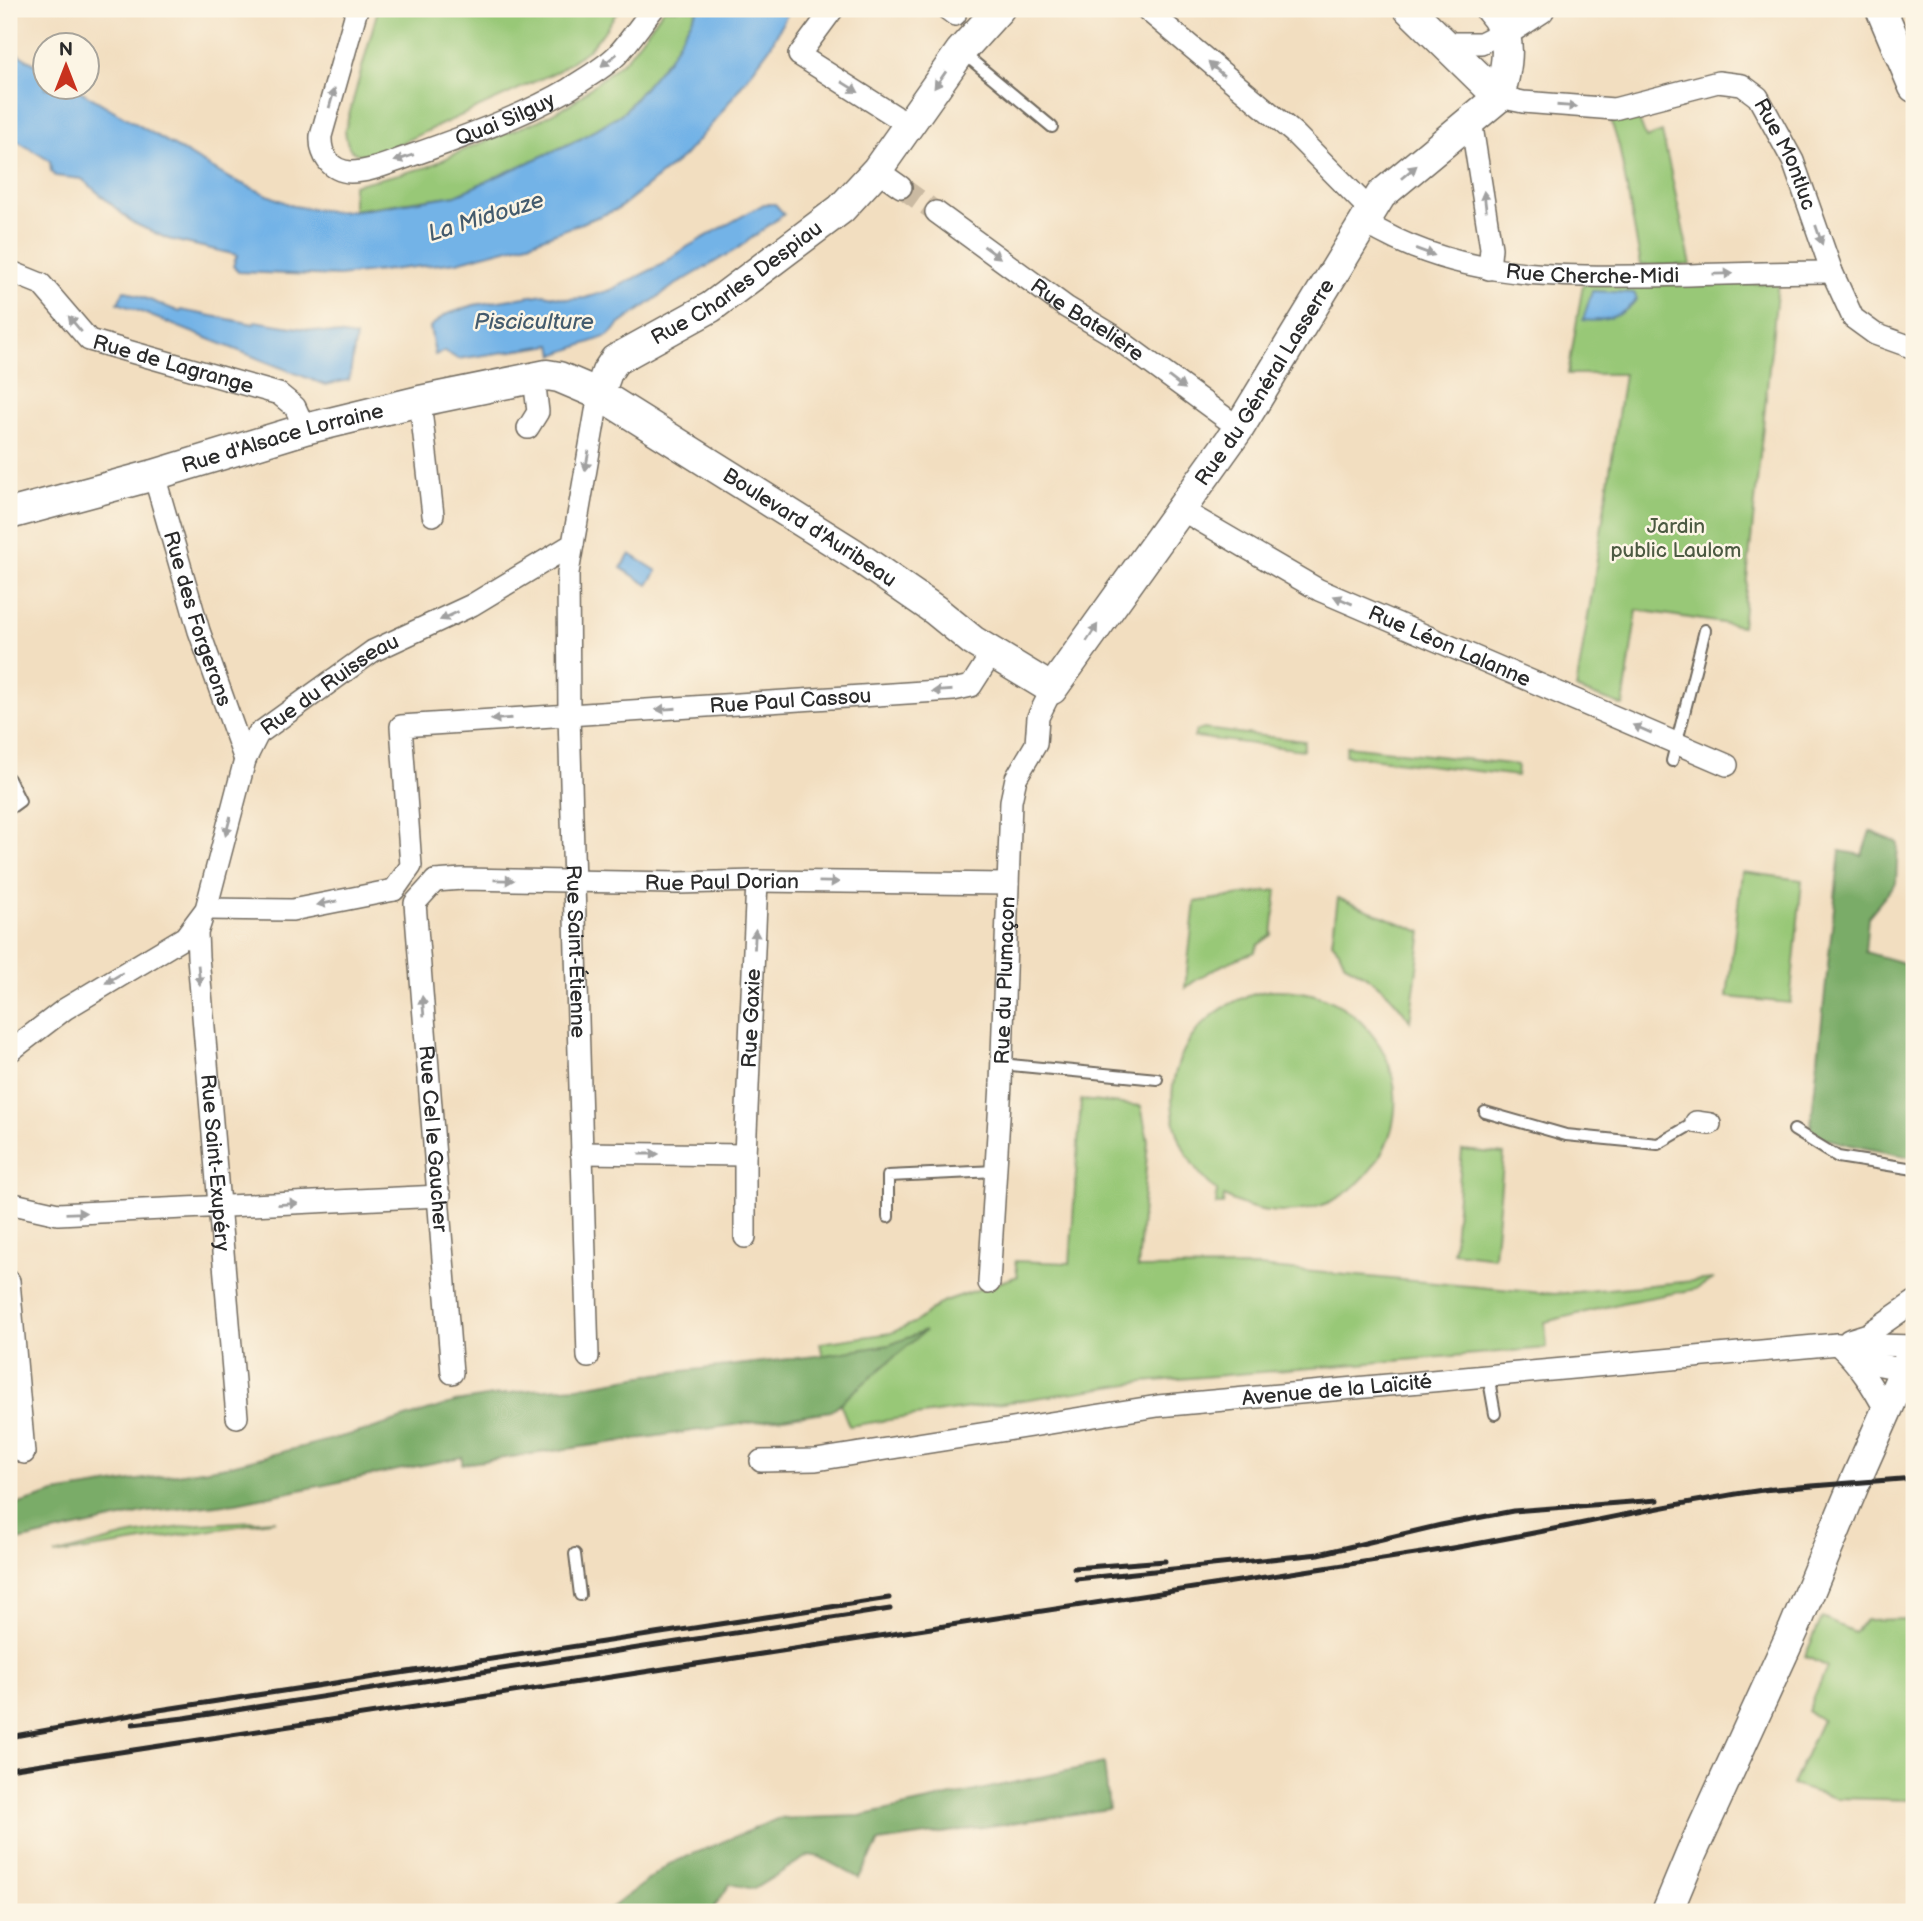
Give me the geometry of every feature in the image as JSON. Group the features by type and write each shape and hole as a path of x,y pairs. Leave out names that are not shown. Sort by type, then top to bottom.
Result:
{"main road":[{"path":"1409,9 1499,97"},
{"path":"1499,97 1508,47 1497,20 1539,9"},
{"path":"1881,9 1914,87"},
{"name":"Rue Charles Despiau","path":"599,394 607,372 615,360 711,307 841,209 877,170 909,125 968,22"},
{"name":"Rue du Général Lasserre","path":"1052,689 1239,428 1381,195 1499,97"},
{"name":"Rue d'Alsace Lorraine","path":"9,514 154,475 305,429 420,401 547,377"},
{"name":"Boulevard d'Auribeau","path":"547,377 599,394 844,548 992,653 1052,689"},
{"path":"1667,1912 1794,1629 1855,1482 1905,1376"}],"street":[{"name":"Quai Silguy","path":"357,9 321,136 320,148 329,163 350,172 375,168 442,145 545,102 615,56 653,9"},
{"path":"833,9 799,55 909,125"},
{"name":"Rue Cherche-Midi","path":"1146,9 1240,90 1269,111 1395,241 1446,260 1552,277 1832,272"},
{"path":"1444,43 1480,43 1497,20"},
{"name":"Rue Montluc","path":"1499,97 1523,102 1614,109 1718,82 1742,85 1758,97 1793,160 1832,272 1853,318 1875,334 1914,348"},
{"path":"1471,120 1491,248 1489,269"},
{"path":"877,170 901,187"},
{"name":"Rue Batelière","path":"936,212 1066,307 1111,334 1239,428"},
{"name":"Rue de Lagrange","path":"9,271 41,284 89,340 279,394 295,407 305,429"},
{"path":"528,428 538,412 547,377"},
{"path":"573,544 599,394"},
{"path":"420,401 433,515"},
{"name":"Rue des Forgerons","path":"154,475 199,631 245,760"},
{"name":"Rue Léon Lalanne","path":"1180,509 1320,590 1674,752 1727,765"},
{"name":"Rue Saint-Étienne","path":"573,544 568,572 569,715 588,1357"},
{"name":"Rue du Ruisseau","path":"9,1052 65,1009 186,937 206,909 245,760 258,734 373,651 471,605 573,544"},
{"name":"Rue Paul Cassou","path":"569,715 953,690 971,686 992,653"},
{"name":"Rue du Plumaçon","path":"989,1283 1001,1108 1011,802 1016,778 1036,744 1038,717 1052,689"},
{"path":"394,890 411,866 401,726 569,715"},
{"path":"206,909 292,910 394,890 415,903 435,881 411,866"},
{"name":"Rue Paul Dorian","path":"435,881 462,879 1008,884"},
{"name":"Rue Gaxie","path":"745,1237 745,1154 757,881"},
{"name":"Rue Cel le Gaucher","path":"415,903 452,1373"},
{"name":"Rue Saint-Exupéry","path":"206,909 197,933 237,1417"},
{"path":"581,1153 745,1154"},
{"path":"9,1203 58,1214 440,1196"},
{"path":"9,1281 24,1452"},
{"path":"1837,1345 1868,1334 1914,1302"},
{"path":"1837,1345 1855,1360 1871,1382 1905,1376"},
{"name":"Avenue de la Laïcité","path":"761,1461 816,1460 1158,1406 1837,1345 1905,1376"},
{"path":"1855,1360 1905,1376"}],"lane":[{"path":"968,22 1052,127"},
{"path":"1674,752 1705,630"},
{"path":"9,779 20,802 9,808"},
{"path":"1001,1064 1157,1079"},
{"path":"1485,1112 1566,1135 1658,1144 1703,1123"},
{"path":"1794,1130 1838,1157 1914,1169"},
{"path":"888,1217 888,1176 996,1171"},
{"path":"1488,1375 1495,1414"},
{"path":"575,1554 580,1595"}],"green space":[{"path":"378,9 619,9 588,50 558,71 377,154 363,155 350,149 345,130"},
{"path":"664,9 698,9 669,58 624,112 580,139 456,195 353,210 353,185 428,167 540,120 572,103 627,58"},
{"path":"1637,114 1646,138 1662,132 1691,265 1641,265 1619,146 1611,121"},
{"name":"Jardin public Laulom","path":"1778,283 1742,626 1637,610 1623,706 1576,689 1624,374 1568,374 1583,284"},
{"path":"1203,729 1305,741 1303,750 1194,737 1196,731"},
{"path":"1347,746 1518,765 1517,776 1345,755"},
{"path":"1870,831 1898,843 1896,883 1868,917 1865,952 1914,966 1914,1158 1810,1134 1840,851 1862,855"},
{"path":"1742,872 1802,880 1790,1003 1727,997"},
{"path":"1277,890 1272,935 1258,945 1255,952 1218,967 1185,988 1195,902"},
{"path":"1338,898 1422,932 1410,1021 1381,987 1345,964 1332,942"},
{"path":"1272,990 1319,996 1341,1006 1360,1021 1386,1058 1395,1096 1390,1134 1372,1167 1345,1193 1309,1209 1268,1211 1224,1196 1223,1205 1216,1205 1217,1191 1192,1164 1178,1133 1172,1102 1176,1071 1188,1043 1208,1019 1237,1001"},
{"path":"1081,1100 1141,1106 1148,1141 1138,1268 1259,1267 1555,1294 1714,1279 1696,1289 1622,1303 1545,1322 1547,1348 1143,1382 849,1426 824,1362 820,1343 891,1333 916,1322 942,1302 1018,1276 1015,1261 1070,1263"},
{"path":"1462,1150 1504,1154 1494,1257 1453,1252"},
{"path":"925,1331 831,1411 462,1464 462,1457 236,1503 148,1512 9,1543 9,1507 55,1493 227,1466 368,1430 455,1402 530,1390 578,1387 648,1375 825,1355 889,1345"},
{"path":"276,1520 54,1555 126,1536 200,1524"},
{"path":"1822,1618 1854,1632 1866,1620 1914,1619 1914,1800 1835,1798 1792,1785 1822,1720 1808,1711 1827,1667 1805,1656"},
{"path":"1104,1763 1109,1809 879,1842 859,1878 820,1857 809,1855 754,1889 730,1884 711,1912 606,1912 669,1864 777,1819 860,1816"}],"water":[{"name":"La Midouze","path":"698,9 790,9 770,47 717,118 683,157 618,209 532,242 457,262 339,276 238,272 233,266 237,255 168,239 133,223 82,179 55,176 51,171 50,161 9,136 9,49 32,62 32,102 99,102 229,178 293,206 336,212 368,209 456,195 580,139 624,112 669,58"},
{"name":"Pisciculture","path":"764,204 775,204 784,214 737,249 672,287 620,324 608,336 554,355 552,345 458,359 444,351 435,355 430,327 445,315 474,305 544,294 568,299 585,298 611,290 661,265 687,247"},
{"path":"124,290 180,312 181,310 254,324 255,321 356,337 349,380 325,385 118,303"},
{"path":"1592,291 1634,293 1637,299 1626,310 1613,317 1583,320"},
{"path":"630,554 657,571 648,585 621,568"}],"tunnel":[{"path":"901,187 936,212"}],"railway":[{"path":"1762,1490 1914,1478"},
{"path":"9,1769 1435,1551 1769,1489"},
{"path":"1076,1579 1319,1554 1513,1511 1658,1500"},
{"path":"1074,1568 1165,1561"},
{"path":"9,1737 159,1710 889,1598"},
{"path":"133,1724 890,1609"}]}
